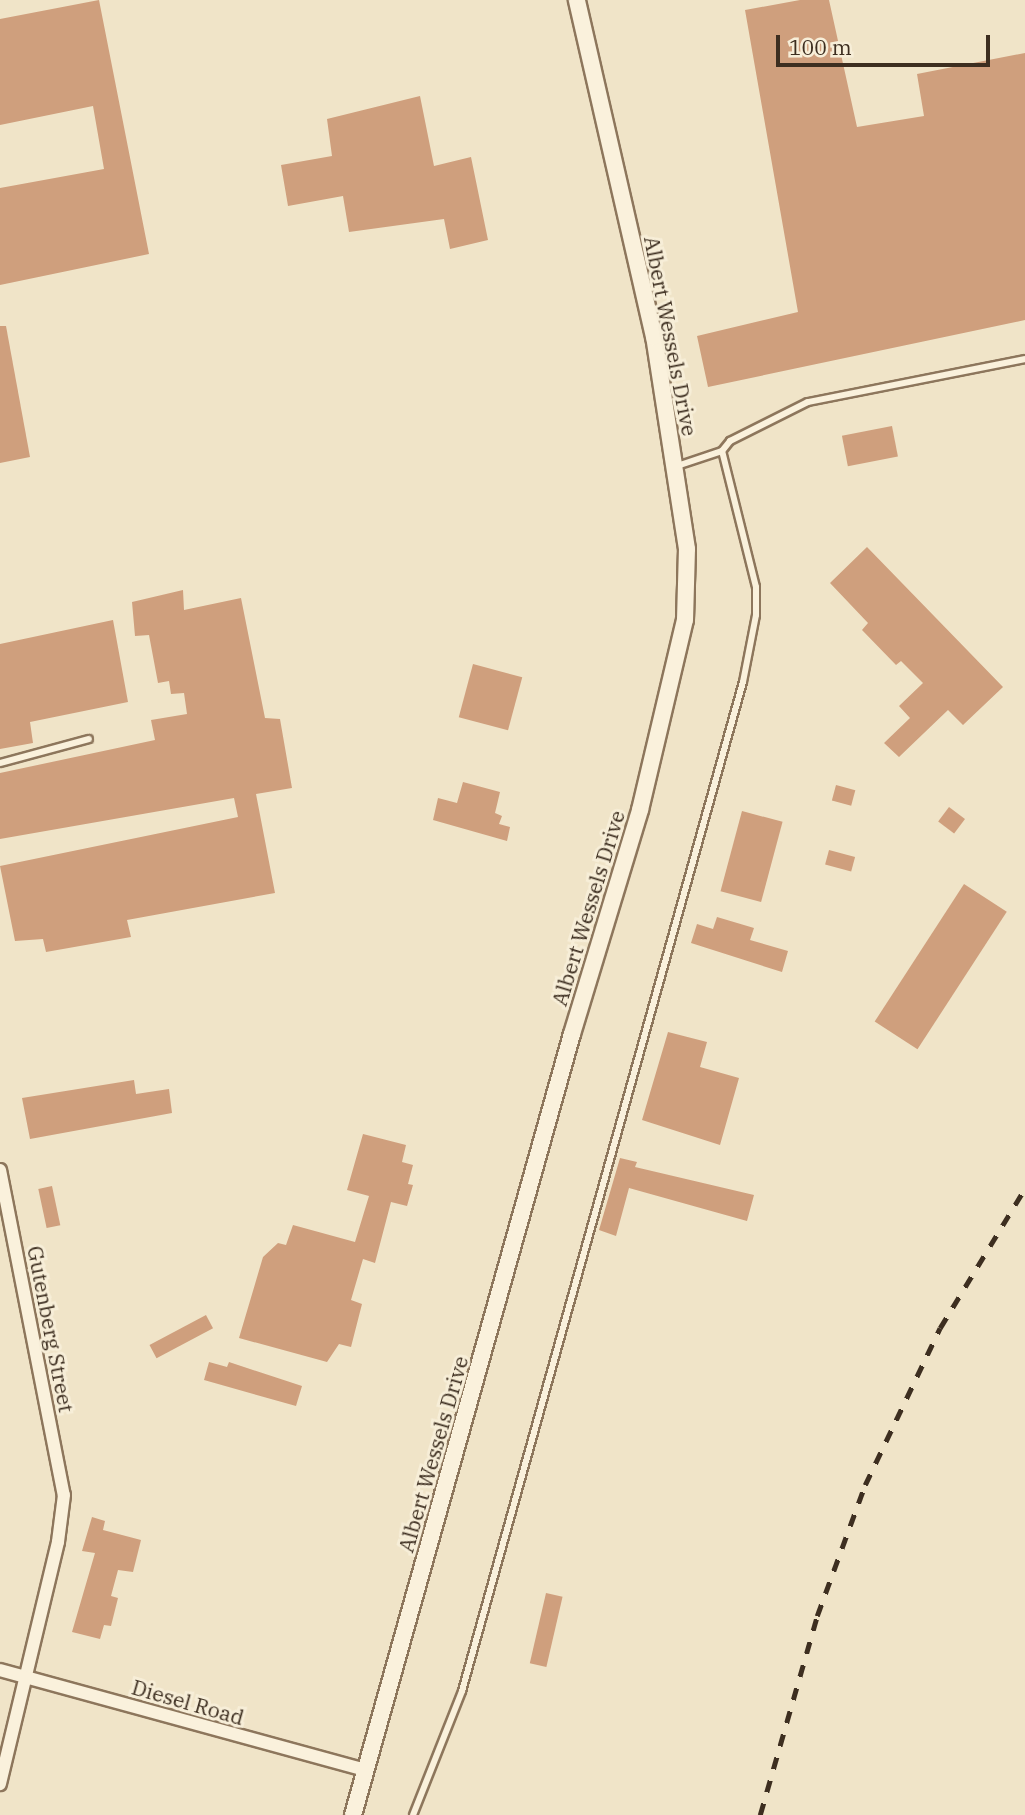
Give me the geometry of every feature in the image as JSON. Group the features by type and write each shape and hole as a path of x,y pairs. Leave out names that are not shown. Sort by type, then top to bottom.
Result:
{"street":[{"name":"Albert Wessels Drive","path":"353,1815 676,673 688,584 674,466 654,337 577,0"},
{"name":"Gutenberg Street","path":"0,1170 64,1495 58,1542 0,1784"},
{"name":"Diesel Road","path":"0,1670 366,1770"}],"lane":[{"path":"674,466 722,451 730,441 808,402 1025,359"},
{"path":"413,1815 462,1691 743,682 756,615 756,587 722,451"},
{"path":"0,762 89,740"}],"building":[{"path":"99,0 149,254 0,285 0,188 104,169 93,106 0,125 0,19"},
{"path":"800,0 829,0 857,127 924,116 917,74 1025,53 1025,320 708,387 697,336 798,312 745,10"},
{"path":"420,96 434,166 471,157 488,240 450,249 444,219 349,232 343,196 288,206 281,165 332,156 327,119"},
{"path":"0,326 6,326 30,457 0,463"},
{"path":"892,426 898,456 848,466 842,436"},
{"path":"867,547 1003,687 963,725 948,710 899,757 884,743 910,718 899,706 923,683 901,661 896,665 862,630 868,623 830,583"},
{"path":"183,590 184,610 241,598 265,718 280,719 292,788 256,794 275,893 127,920 131,937 46,952 43,939 15,941 0,866 238,817 234,798 0,839 0,773 155,740 151,720 187,714 184,693 171,694 169,681 158,683 149,635 135,636 132,602"},
{"path":"113,620 128,702 30,722 33,743 0,749 0,644"},
{"path":"473,664 522,677 508,730 459,717"},
{"path":"463,782 500,792 495,813 502,816 499,824 510,827 507,841 433,820 438,798 457,803"},
{"path":"836,785 855,790 851,806 832,800"},
{"path":"949,807 965,819 954,833 938,821"},
{"path":"742,811 783,822 761,902 721,891"},
{"path":"829,850 855,857 851,871 825,864"},
{"path":"964,884 1007,912 917,1049 875,1022"},
{"path":"717,917 754,928 750,940 788,951 782,972 691,943 697,924 713,929"},
{"path":"668,1032 707,1042 700,1067 739,1078 720,1145 642,1120"},
{"path":"134,1080 136,1094 169,1089 172,1113 30,1139 22,1098"},
{"path":"363,1134 406,1145 402,1162 413,1165 408,1184 413,1185 407,1206 391,1202 375,1263 363,1259 351,1300 362,1304 351,1347 339,1344 327,1362 239,1338 263,1257 278,1243 286,1245 293,1225 355,1242 369,1196 347,1190"},
{"path":"620,1158 637,1162 635,1167 754,1195 747,1221 629,1188 616,1236 599,1230"},
{"path":"52,1186 60,1225 47,1228 38,1189"},
{"path":"206,1315 213,1328 157,1358 149,1345"},
{"path":"209,1362 227,1367 229,1362 302,1386 296,1406 204,1380"},
{"path":"92,1517 105,1521 103,1530 141,1540 133,1572 118,1570 111,1596 118,1598 111,1626 104,1625 100,1639 72,1632 95,1553 82,1551"},
{"path":"546,1593 563,1597 546,1667 530,1663"}],"railway":[{"path":"760,1815 817,1616 865,1485 940,1328 1025,1188"}]}
